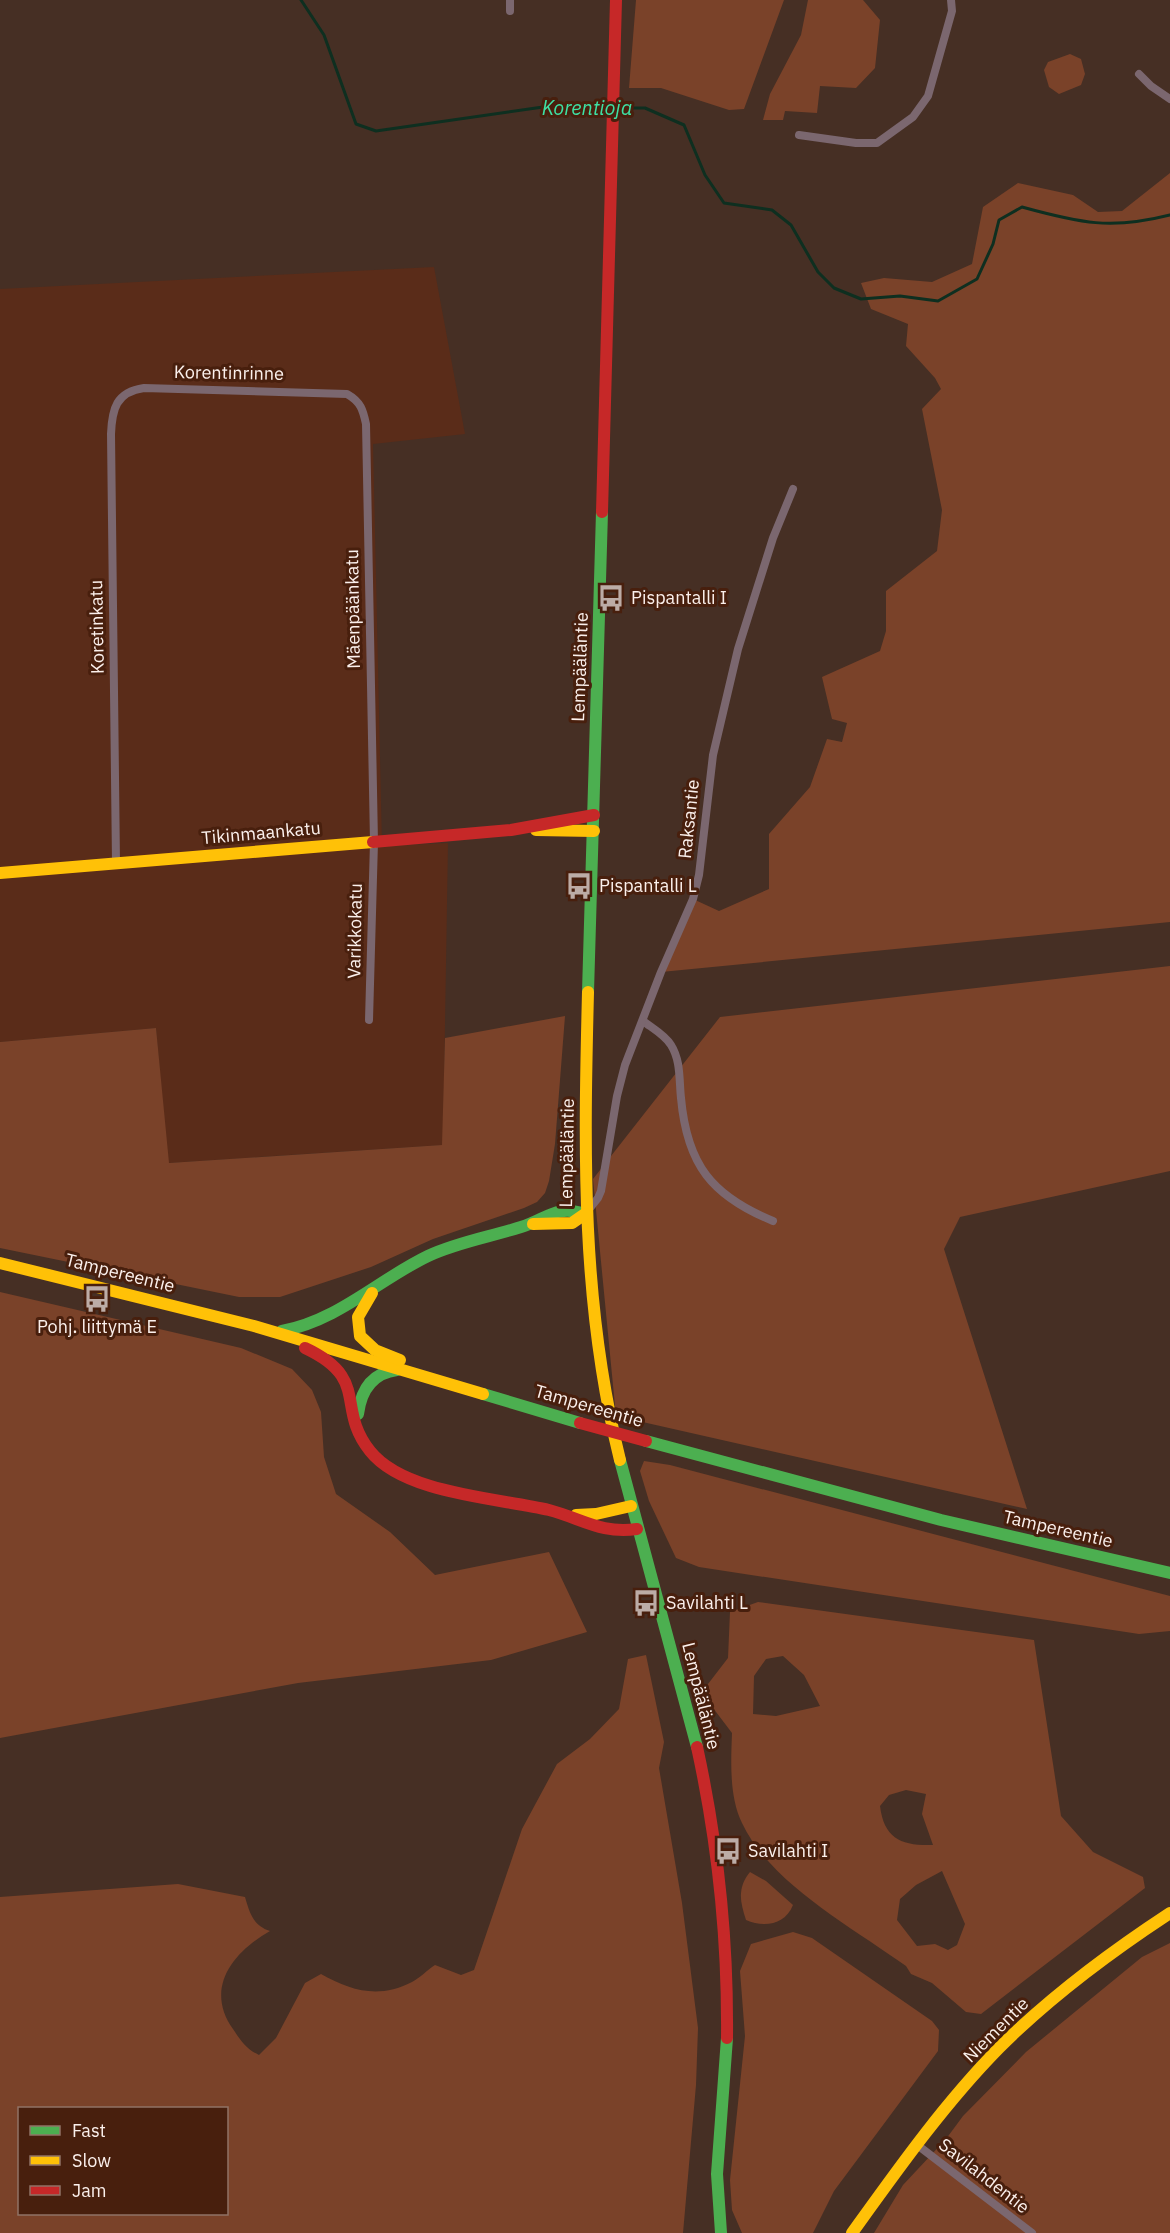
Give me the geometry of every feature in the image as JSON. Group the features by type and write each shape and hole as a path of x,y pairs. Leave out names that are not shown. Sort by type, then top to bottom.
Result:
{"main road":[{"name":"Lempääläntie","path":"615,0 584,1148 587,1264 596,1339 609,1414 637,1529 688,1716 707,1799 717,1861 726,1974 726,2073 717,2196 721,2233"},
{"name":"Lempääläntie","path":"615,59 623,0"},
{"name":"Tikinmaankatu","path":"526,829 572,817 594,815"},
{"name":"Tikinmaankatu","path":"0,873 526,829 594,831"},
{"path":"274,1332 305,1328 320,1322 388,1278 457,1244 533,1224 553,1211 568,1207 585,1214"},
{"name":"Tampereentie","path":"0,1263 254,1326 646,1442 940,1520 1170,1574"},
{"path":"388,1278 371,1293 359,1310 356,1323 361,1339 380,1353 422,1366 460,1386"},
{"path":"254,1326 334,1362 346,1382 357,1422 369,1450 382,1462 402,1474 426,1483 568,1515 611,1531 637,1529"},
{"path":"357,1422 362,1393 369,1381 386,1371 410,1371"},
{"path":"568,1515 596,1514 631,1506"},
{"name":"Niementie","path":"852,2233 916,2144 1021,2026 1080,1977 1170,1913"},
{"name":"Niementie","path":"858,2233 875,2201"}],"street":[{"path":"510,0 510,11"},
{"path":"799,135 856,143 877,143 913,117 928,96 952,11 951,0"},
{"path":"1139,74 1151,86 1170,99"},
{"name":"Korentinrinne","path":"122,394 144,388 335,392"},
{"name":"Mäenpäänkatu","path":"335,392 357,400 363,410 366,424 374,842"},
{"name":"Koretinkatu","path":"116,863 111,434 112,414 122,394"},
{"name":"Raksantie","path":"585,1214 601,1191 617,1096 643,1021 693,899 699,875 713,755 738,649 773,538 793,489"},
{"name":"Varikkokatu","path":"369,1020 374,842"},
{"path":"643,1021 669,1042 678,1058 685,1130 694,1158 723,1195 773,1221"},
{"name":"Savilahdentie","path":"916,2144 1032,2233"}],"shaded area":[{"path":"636,0 784,0 744,109 729,110 661,88 629,88"},
{"path":"808,0 863,0 880,20 875,68 856,88 820,86 817,113 785,111 783,120 763,120 770,94 801,35"},
{"path":"1070,54 1081,59 1085,74 1081,85 1059,94 1049,87 1044,70 1048,62"},
{"path":"1170,173 1170,922 661,972 693,899 719,911 769,889 769,834 810,787 827,739 842,742 847,723 832,719 822,677 880,651 886,631 886,591 937,551 942,510 922,409 941,389 935,378 906,346 908,324 871,309 861,283 884,278 932,282 972,264 983,207 1018,183 1073,195 1098,212 1122,211"},
{"path":"434,267 465,434 373,444 382,846 448,843 443,1145 168,1163 156,1028 0,1042 0,289"},
{"path":"1170,966 1170,1171 960,1217 944,1249 1027,1509 616,1416 593,1179 720,1017"},
{"path":"565,1016 555,1144 549,1181 545,1193 537,1202 524,1208 433,1239 371,1267 280,1297 239,1297 0,1248 0,1042 156,1028 169,1163 442,1145 445,1038"},
{"path":"0,1292 241,1348 292,1369 312,1390 321,1412 324,1457 336,1494 390,1532 435,1575 549,1552 587,1632 491,1660 298,1683 0,1738"},
{"path":"644,1461 670,1465 1170,1596 1170,1631 1139,1634 699,1567 676,1558 649,1501 640,1471"},
{"path":"758,1602 1034,1640 1061,1816 1093,1852 1143,1877 1145,1888 981,2014 966,2012 932,1983 911,1974 906,1966 838,1920 792,1885 755,1845 742,1823 733,1790 732,1733 710,1704 708,1684 728,1658 730,1612","holes":["783,1656 804,1675 820,1706 776,1716 753,1714 754,1676 766,1659","906,1790 926,1794 922,1814 933,1845 904,1842 890,1833 882,1817 880,1806 889,1795","942,1871 965,1924 957,1945 948,1950 935,1944 917,1946 897,1920 900,1899 916,1885"]},
{"path":"646,1655 664,1742 659,1768 682,1903 698,2028 696,2085 683,2233 0,2233 0,1897 178,1884 245,1897 253,1918 260,1926 270,1931 234,1960 222,1986 221,1999 225,2014 241,2041 259,2055 276,2038 305,1983 321,1974 343,1985 365,1991 377,1991 400,1987 412,1982 435,1965 461,1975 474,1970 522,1829 557,1764 590,1739 619,1709 628,1659"},
{"path":"750,1872 766,1881 793,1905 785,1917 767,1924 746,1920 742,1907 741,1889"},
{"path":"793,1932 812,1938 932,2021 939,2030 938,2051 834,2191 813,2233 742,2233 732,2210 730,2180 745,2036 740,1971 751,1944"},
{"path":"1170,1943 1170,2233 874,2233 903,2185 946,2139 963,2116 1026,2052 1142,1957"}],"waterway":[{"name":"Korentioja","path":"301,0 324,35 356,124 376,131 550,106 611,107"},
{"name":"Korentioja","path":"617,108 645,108 684,125 705,175 724,203 772,210 791,225 818,272 834,288 861,299 900,296 938,301 977,279 993,244 999,220 1022,207 1096,223 1149,220 1170,215"}],"traffic: fast":[{"path":"588,992 602,512"},
{"path":"282,1331 303,1326 340,1309 439,1251 521,1227 559,1212 575,1211 585,1214"},
{"path":"358,1414 362,1397 369,1384 381,1375 397,1370"},
{"path":"483,1394 580,1423"},
{"path":"646,1441 941,1520 1170,1573"},
{"path":"620,1460 697,1747"},
{"path":"721,2233 717,2174 727,2038"}],"traffic: slow":[{"path":"536,830 594,831"},
{"path":"0,873 373,842"},
{"path":"588,992 586,1111 588,1227 598,1343 607,1401 620,1460"},
{"path":"533,1224 572,1223 585,1214"},
{"path":"0,1263 254,1326 483,1394"},
{"path":"372,1293 358,1317 360,1336 375,1350 400,1360"},
{"path":"576,1515 596,1514 631,1506"},
{"path":"852,2233 940,2114 999,2048 1081,1976 1170,1913"}],"traffic: jam":[{"path":"602,512 616,0"},
{"path":"373,842 511,830 594,815"},
{"path":"305,1348 338,1371 349,1395 354,1421 370,1451 385,1465 405,1477 453,1492 549,1510 602,1528 637,1529"},
{"path":"580,1423 646,1441"},
{"path":"697,1747 711,1819 720,1892 726,1965 727,2038"}],"place":[{"name":"Pispantalli I","path":"611,598"},
{"name":"Pispantalli L","path":"579,886"},
{"name":"Pohj. liittymä E","path":"97,1299"},
{"name":"Savilahti L","path":"646,1603"},
{"name":"Savilahti I","path":"728,1851"}]}
